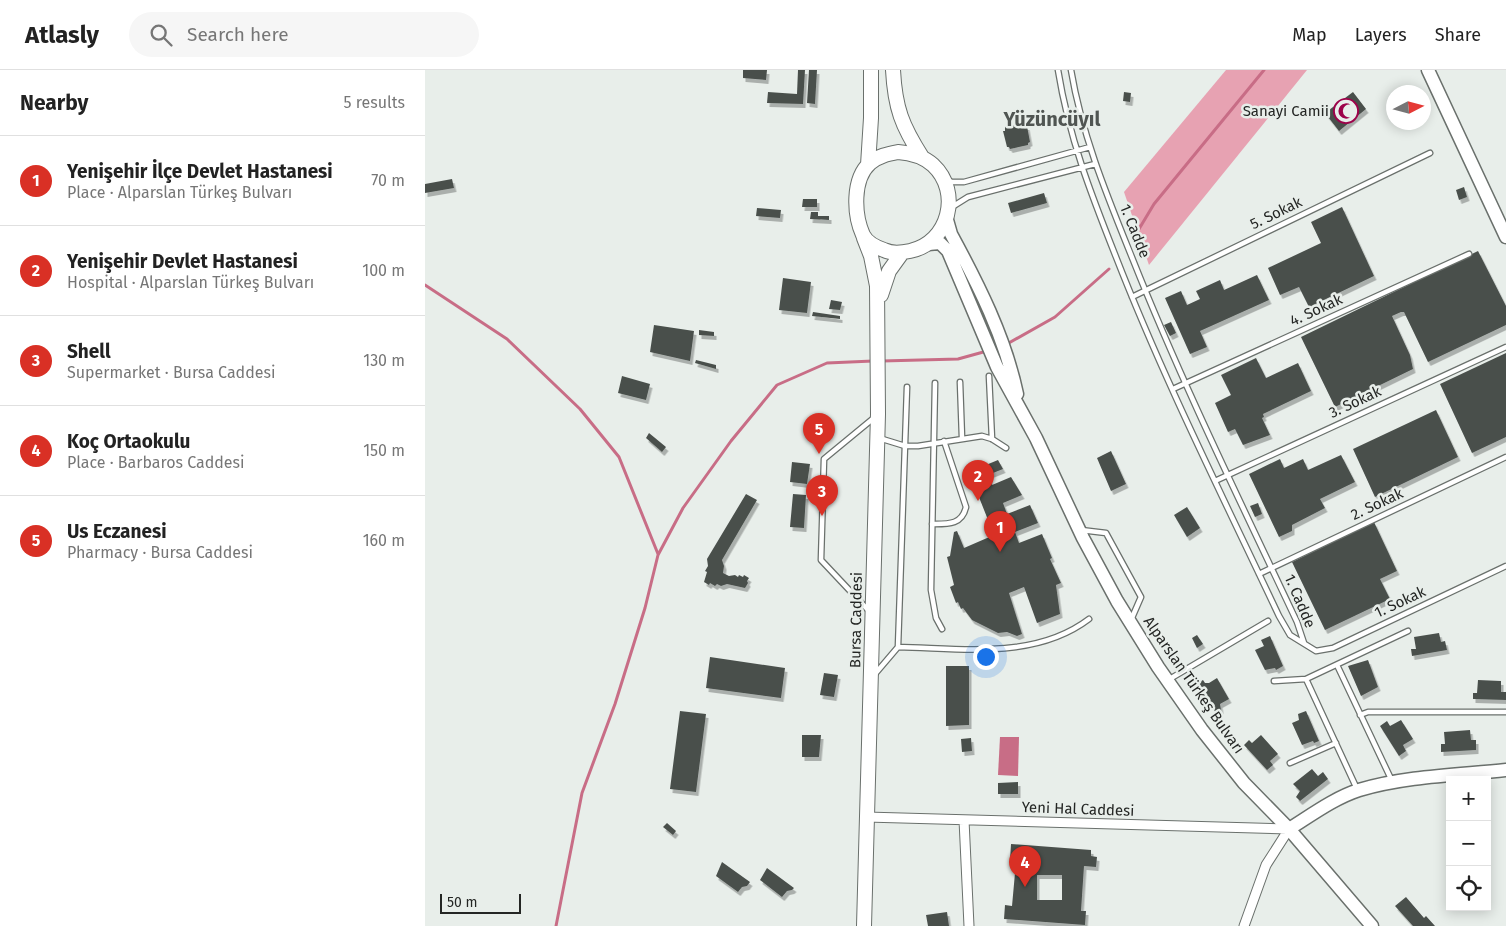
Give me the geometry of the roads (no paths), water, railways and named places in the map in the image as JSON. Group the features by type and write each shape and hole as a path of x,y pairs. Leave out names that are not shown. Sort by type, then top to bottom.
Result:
{"main road":[{"path":"868,165 882,156 898,152 922,157 932,163 942,177 948,194 948,215 928,244 917,250 902,253 888,252 873,246 864,238 858,222 856,204 858,186 868,165 871,118 871,70"},
{"path":"893,70 895,94 904,129 922,157"},
{"path":"1428,70 1506,237"},
{"name":"Alparslan Türkeş Bulvarı","path":"948,215 951,234 996,327 1010,362 1019,406"},
{"name":"Bursa Caddesi","path":"864,238 875,269 878,316 878,437 864,926"},
{"name":"Alparslan Türkeş Bulvarı","path":"928,244 940,243 948,251 983,334 993,372 1019,406 1079,530 1130,622 1167,681 1244,783 1289,829 1372,926"},
{"name":"Bursa Caddesi","path":"878,316 883,284 889,271 902,253"},
{"path":"1289,829 1319,810 1357,791 1393,783 1506,770"}],"street":[{"name":"Yeni Hal Caddesi","path":"866,817 1289,829"},
{"path":"964,820 969,926"},
{"path":"1242,925 1266,865 1289,829"}],"lane":[{"name":"1. Cadde","path":"1058,70 1075,151 1132,297 1259,574 1291,635 1304,643"},
{"name":"1. Cadde","path":"1071,70 1075,97 1095,164 1145,290 1227,475 1297,622 1304,643"},
{"path":"942,177 952,182 964,182 1090,147"},
{"name":"5. Sokak","path":"1132,297 1430,153"},
{"path":"948,215 968,197 1095,164"},
{"name":"4. Sokak","path":"1173,389 1469,254"},
{"name":"3. Sokak","path":"1215,481 1506,347"},
{"path":"992,439 993,372"},
{"path":"960,382 962,438"},
{"path":"935,383 931,590 936,618 942,629"},
{"path":"871,679 898,647 907,387"},
{"path":"872,614 821,560 822,525 824,460 878,414"},
{"path":"878,437 905,446 934,444 982,436 992,439 1006,448"},
{"path":"932,524 956,522 963,516 966,506 944,441"},
{"name":"2. Sokak","path":"1259,574 1506,457"},
{"path":"1079,530 1106,533 1141,597 1130,622"},
{"name":"1. Sokak","path":"1304,643 1316,651 1333,648 1506,566"},
{"path":"898,647 1016,649 1063,635 1089,619"},
{"path":"1167,681 1268,621"},
{"path":"1274,681 1307,679 1408,631"},
{"path":"1337,665 1393,783"},
{"path":"1307,679 1357,791"},
{"path":"1360,715 1368,712 1506,712"},
{"path":"1290,763 1336,743"}],"waterway":[{"path":"1133,239 1154,204 1264,70"},
{"path":"1007,344 1055,317 1109,269"},
{"path":"425,285 507,339 580,409 619,457 658,554"},
{"path":"882,361 958,359 987,351"},
{"path":"556,926 582,793 615,704 645,608 658,555 683,508 731,441 777,385 827,363 873,361"}],"place":[{"name":"Sanayi Camii","path":"1346,111"},
{"name":"Us Eczanesi","path":"819,454"},
{"name":"Yenişehir Devlet Hastanesi","path":"978,501"},
{"name":"Shell","path":"822,516"},
{"name":"Yenişehir İlçe Devlet Hastanesi","path":"1000,552"},
{"name":"Koç Ortaokulu","path":"1025,887"}],"district":[{"name":"Yüzüncüyıl","path":"1052,119"}]}
